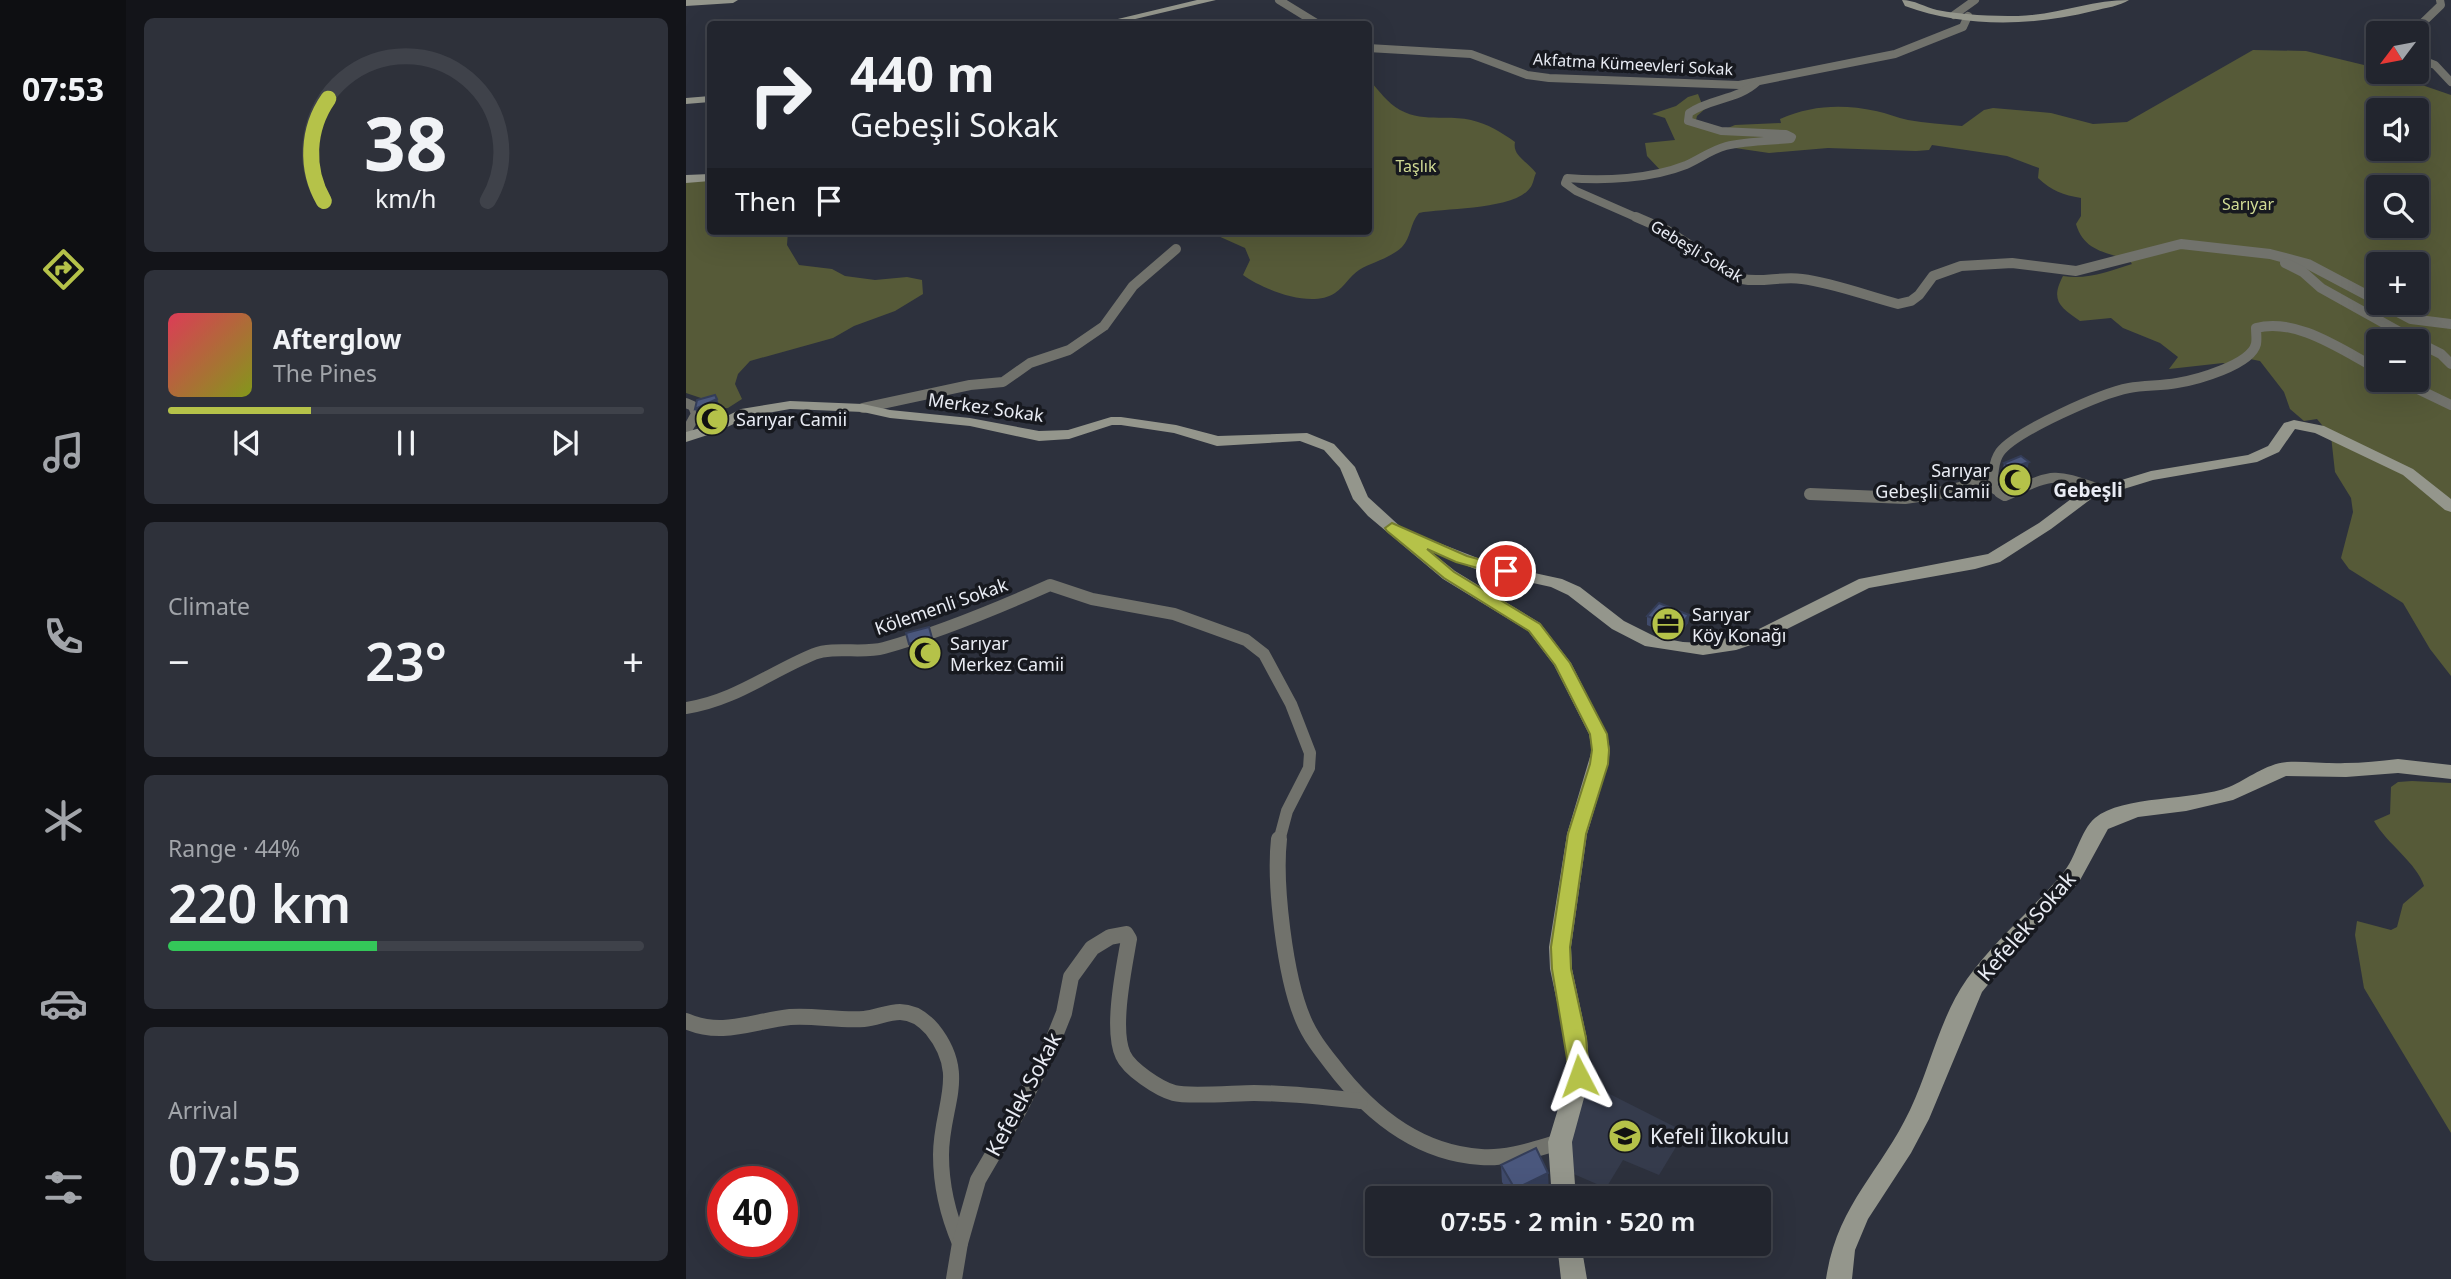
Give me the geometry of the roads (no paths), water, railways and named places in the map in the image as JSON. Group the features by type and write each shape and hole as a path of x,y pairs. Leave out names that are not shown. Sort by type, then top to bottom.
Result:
{"street":[{"path":"686,3 733,0"},
{"path":"1115,21 1211,0"},
{"path":"1279,0 1313,21"},
{"path":"1907,0 1919,9 1954,15 2036,18 2123,0"},
{"path":"1954,15 1975,0"},
{"path":"2426,21 2437,11 2441,5 2440,0"},
{"path":"1147,21 1169,9"},
{"name":"Akfatma Kümeevleri Sokak","path":"1372,48 1471,54 1527,75 1549,78 1696,85 1757,82 1895,54 1964,27 1968,16"},
{"path":"2429,63 2435,65 2451,82"},
{"name":"Gebeşli Sokak","path":"1757,82 1749,89 1699,106 1689,113 1688,121 1695,126 1709,128 1786,134 1792,137 1791,139 1730,145 1712,150 1686,165 1657,172 1612,179 1567,178 1565,183 1576,191 1675,234 1742,279 1755,282 1783,278 1804,279 1898,304 1912,301 1940,272 1961,266 2012,263 2076,271 2181,244 2270,254 2308,264 2366,295"},
{"path":"686,102 707,99"},
{"path":"686,179 707,178"},
{"name":"Merkez Sokak","path":"863,408 970,385 1003,382 1030,363 1069,350 1104,326 1133,286 1176,249"},
{"name":"Gebeşli Sokak","path":"2244,252 2294,266 2321,289 2394,329"},
{"name":"Gebeşli Sokak","path":"2403,315 2411,319 2451,324"},
{"path":"2102,490 2069,478 2050,476 2005,495 1993,488 1993,471 2000,452 2042,421 2127,388 2177,383 2208,375 2238,362 2249,355 2256,345 2256,328 2260,326 2278,326 2321,340 2366,363"},
{"name":"Gebeşli Sokak","path":"2429,348 2451,364"},
{"path":"2424,392 2451,405"},
{"path":"686,403 693,406 696,414 686,434"},
{"name":"Merkez Sokak","path":"686,434 712,429 746,412 775,405 863,408 970,422 1039,436 1069,434 1111,421 1176,429 1217,441 1302,436 1319,441 1339,457 1361,499 1392,528"},
{"path":"1392,528 1471,562 1556,583 1574,592 1618,625 1651,642 1703,649 1757,637 1865,583 1975,564 1994,558 2045,526 2077,501 2102,490 2151,476 2252,459 2274,449 2289,426 2303,424 2319,429 2408,472 2451,507"},
{"path":"1810,494 1922,495 1962,489 1993,471"},
{"path":"1392,528 1449,575 1534,628 1562,663 1598,734 1601,750 1599,764 1577,834 1561,934 1561,969 1576,1038 1579,1076 1560,1142 1563,1186"},
{"name":"Kölemenli Sokak","path":"686,708 708,705 729,697 817,653 881,649 999,608 1050,585 1092,599 1174,614 1226,631 1256,646 1275,672 1310,751 1309,773 1289,804 1281,826 1278,852 1285,921 1301,1015 1312,1038 1360,1101"},
{"name":"Kefelek Sokak","path":"1839,1279 1843,1250 1859,1212 1903,1146 1921,1112 1961,1011 1974,986 2025,925 2072,877 2101,824 2113,817 2138,810 2186,804 2233,793 2285,768 2346,770 2398,766 2451,772"},
{"name":"Kefelek Sokak","path":"954,1279 960,1243 978,1180 1020,1108 1052,1043 1064,1013 1071,977 1092,948 1110,937 1121,933 1126,934 1129,939 1130,946 1120,993 1119,1035 1122,1054 1129,1065 1145,1077 1174,1093 1292,1093 1360,1101"},
{"path":"686,1021 709,1030 726,1031 794,1016 864,1019 906,1012 925,1021 944,1046 954,1076 943,1128 942,1154 946,1202 960,1243"},
{"path":"1360,1101 1419,1143 1447,1153 1485,1157 1560,1142"},
{"path":"1571,1256 1574,1279"}],"place":[{"name":"Sarıyar Camii","path":"712,419"},
{"name":"Sarıyar Gebeşli Camii","path":"2015,480"},
{"name":"Sarıyar Köy Konağı","path":"1668,624"},
{"name":"Sarıyar Merkez Camii","path":"925,653"},
{"name":"Kefeli İlkokulu","path":"1625,1136"}],"district":[{"name":"Gebeşli","path":"2088,490"}],"park label":[{"name":"Taşlık","path":"1416,166"},
{"name":"Sarıyar","path":"2248,204"}]}
